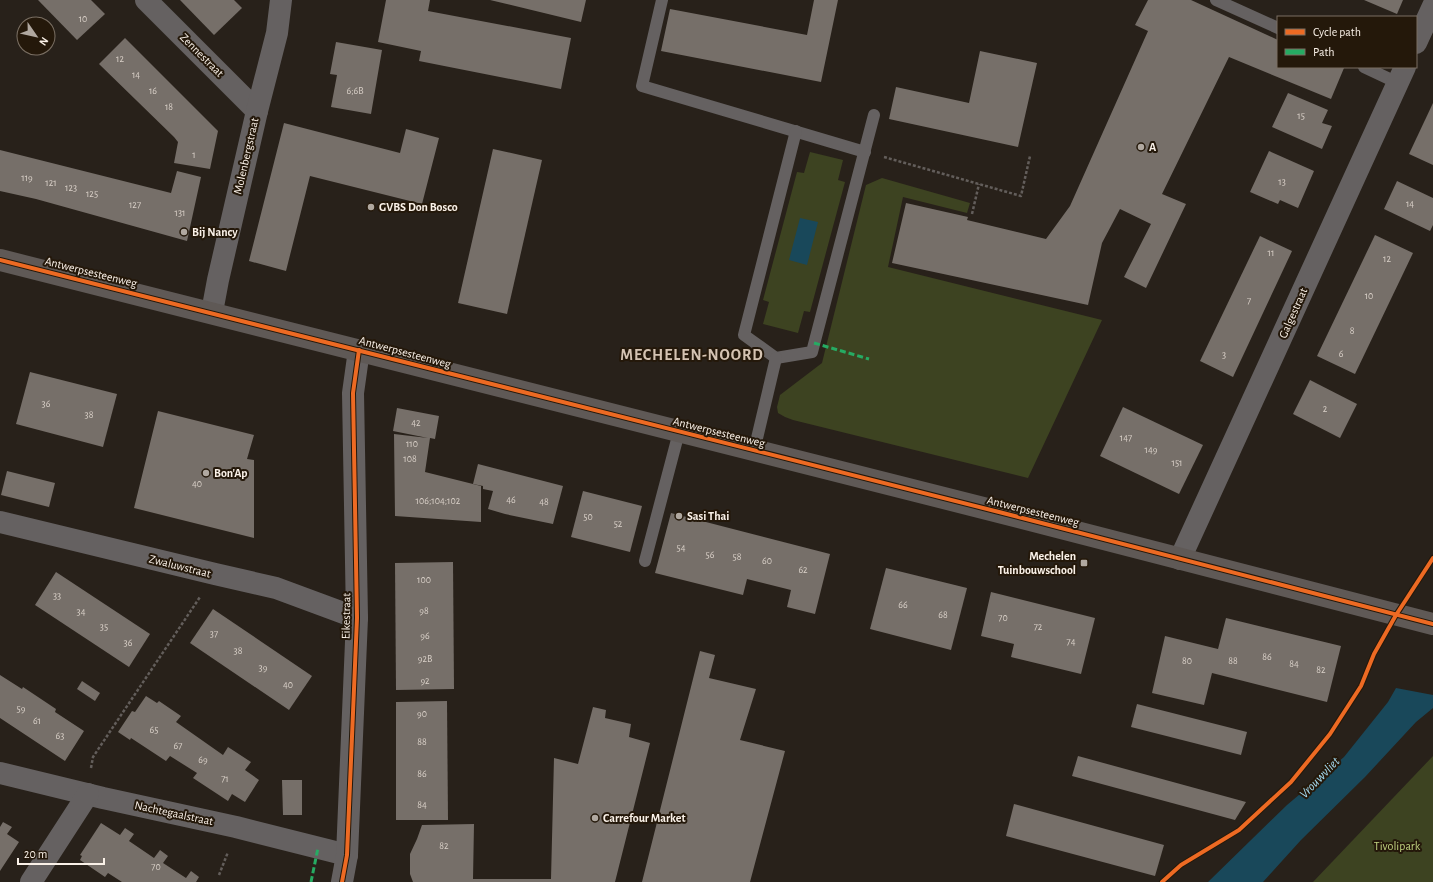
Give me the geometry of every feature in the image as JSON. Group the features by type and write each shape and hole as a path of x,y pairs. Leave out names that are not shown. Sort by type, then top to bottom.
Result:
{"main road":[{"name":"Antwerpsesteenweg","path":"0,260 212,312 1433,624"}],"street":[{"name":"Zennestraat","path":"146,0 257,111"},
{"name":"Molenbergstraat","path":"212,312 257,111 277,33 281,0"},
{"path":"1417,41 1433,6"},
{"name":"Galgestraat","path":"1180,559 1402,75"},
{"name":"Eikestraat","path":"342,882 347,855 357,618 353,393 358,350"},
{"name":"Zwaluwstraat","path":"0,522 276,588 357,618"},
{"name":"Nachtegaalstraat","path":"0,773 236,827 347,855"},
{"path":"32,882 88,794"}],"lane":[{"path":"662,0 642,86 864,152"},
{"path":"1216,0 1277,28"},
{"path":"1369,68 1402,75"},
{"path":"796,131 744,334 776,358 812,352 874,115"},
{"path":"754,451 776,358"},
{"path":"645,561 679,432"}],"path":[{"path":"864,152 1021,196 1030,156"},
{"path":"972,214 979,184"},
{"path":"88,794 93,757 215,574"}],"green space":[{"path":"810,152 843,160 838,180 845,182 810,312 804,311 798,333 763,324 769,302 763,300 797,172 804,173"},
{"path":"882,178 970,203 967,213 903,197 888,267 1102,320 1028,478 793,420 778,413 777,407 780,395 822,363 866,185"},
{"name":"Tivolipark","path":"1433,756 1433,882 1313,882"}],"water":[{"path":"800,218 818,222 807,265 789,260"},
{"name":"Vrouwvliet","path":"1396,688 1433,695 1433,708 1416,722 1365,777 1301,840 1263,882 1208,882 1287,805 1344,757 1388,702"}],"building":[{"path":"38,0 91,0 105,14 77,40 56,18 56,16 54,16"},
{"path":"180,0 234,0 242,8 214,35"},
{"path":"386,0 430,0 428,11 571,38 561,89 419,61 421,51 378,42"},
{"path":"490,0 586,0 581,22"},
{"path":"814,0 838,0 821,82 661,51 670,9 807,35"},
{"name":"A","path":"1148,0 1191,0 1277,40 1277,68 1344,68 1331,99 1229,57 1162,194 1186,204 1146,288 1124,277 1151,224 1120,209 1102,243 1088,305 892,263 906,203 968,217 967,220 1046,239 1070,206 1148,31 1135,25"},
{"path":"1364,0 1403,0 1397,14"},
{"path":"125,38 218,131 210,169 174,163 178,142 99,64"},
{"path":"336,42 382,50 371,114 331,107 337,75 330,74"},
{"path":"980,51 1037,63 1018,147 889,119 896,87 969,103"},
{"path":"1288,93 1328,110 1322,123 1332,126 1322,149 1272,127"},
{"path":"1433,103 1433,165 1409,154"},
{"path":"284,123 400,153 406,129 439,138 422,204 310,176 286,271 249,261"},
{"path":"493,149 542,160 507,314 458,303"},
{"path":"0,150 171,193 177,171 201,177 187,241 36,199 0,191"},
{"path":"1269,151 1314,171 1298,208 1280,200 1278,204 1250,192"},
{"path":"1397,181 1433,198 1433,225 1430,231 1384,209"},
{"path":"1375,235 1413,253 1355,374 1317,356"},
{"path":"1260,236 1292,251 1233,377 1200,361"},
{"path":"30,372 117,394 103,447 16,424"},
{"path":"1310,380 1357,404 1340,438 1293,414"},
{"path":"1123,407 1203,445 1179,494 1100,456"},
{"path":"397,408 439,416 435,439 430,438 425,472 481,486 481,522 395,516 394,434 428,438 393,431"},
{"path":"158,411 254,435 247,459 254,460 254,538 134,508"},
{"path":"478,464 563,486 553,524 488,509 493,491 483,489 483,486 473,484"},
{"path":"7,471 55,483 49,507 1,495"},
{"path":"583,491 642,506 630,552 571,537"},
{"path":"671,513 830,554 815,614 787,607 791,590 747,579 743,595 655,573"},
{"path":"453,562 454,689 396,690 395,563"},
{"path":"886,568 967,588 951,650 870,629"},
{"path":"56,572 150,634 129,667 35,605"},
{"path":"991,592 1095,618 1081,674 1011,657 1014,644 981,636"},
{"path":"213,609 312,676 289,710 190,643"},
{"path":"1226,618 1341,646 1327,702 1212,673 1204,705 1152,693 1165,636 1218,649"},
{"path":"700,651 715,655 709,678 756,689 740,740 785,751 750,882 642,882"},
{"path":"0,675 22,689 23,687 56,709 55,712 84,731 65,761 0,718"},
{"path":"82,681 100,693 95,701 77,689"},
{"path":"146,696 157,703 159,701 181,716 176,722 223,755 228,747 251,762 245,770 259,780 245,802 232,794 228,801 193,778 197,773 170,756 166,761 131,738 130,740 118,732 132,711 135,712"},
{"path":"447,701 448,820 396,820 396,702"},
{"path":"1137,704 1247,732 1241,755 1131,727"},
{"path":"593,707 606,710 605,718 631,724 629,737 650,743 615,882 413,882 410,874 410,854 422,825 474,824 473,879 551,879 554,758 578,764"},
{"path":"1078,756 1246,802 1235,820 1072,776"},
{"path":"282,780 302,780 302,815 283,815"},
{"path":"1014,804 1164,845 1155,876 1006,836"},
{"path":"3,822 12,827 7,834 19,842 0,871 0,827"},
{"path":"101,823 120,835 125,828 134,834 129,841 154,858 160,850 168,856 163,863 186,878 191,871 199,877 196,882 122,882 108,873 105,877 80,860 82,856 80,855"}],"marked path":[{"path":"814,343 869,359"},
{"path":"311,882 318,848"}],"cycle path":[{"path":"0,260 999,512 1433,624"},
{"path":"342,882 347,855 357,618 353,393 359,350"},
{"path":"1162,882 1181,865 1239,830 1291,782 1330,734 1361,686 1374,654 1396,615 1433,558"}],"place":[{"name":"A","path":"1141,147"},
{"name":"GVBS Don Bosco","path":"371,207"},
{"name":"Bij Nancy","path":"184,232"},
{"name":"Bon'Ap","path":"206,473"},
{"name":"Sasi Thai","path":"679,516"},
{"name":"Mechelen Tuinbouwschool","path":"1084,563"},
{"name":"Carrefour Market","path":"595,818"}],"district":[{"name":"MECHELEN-NOORD","path":"692,355"}]}
